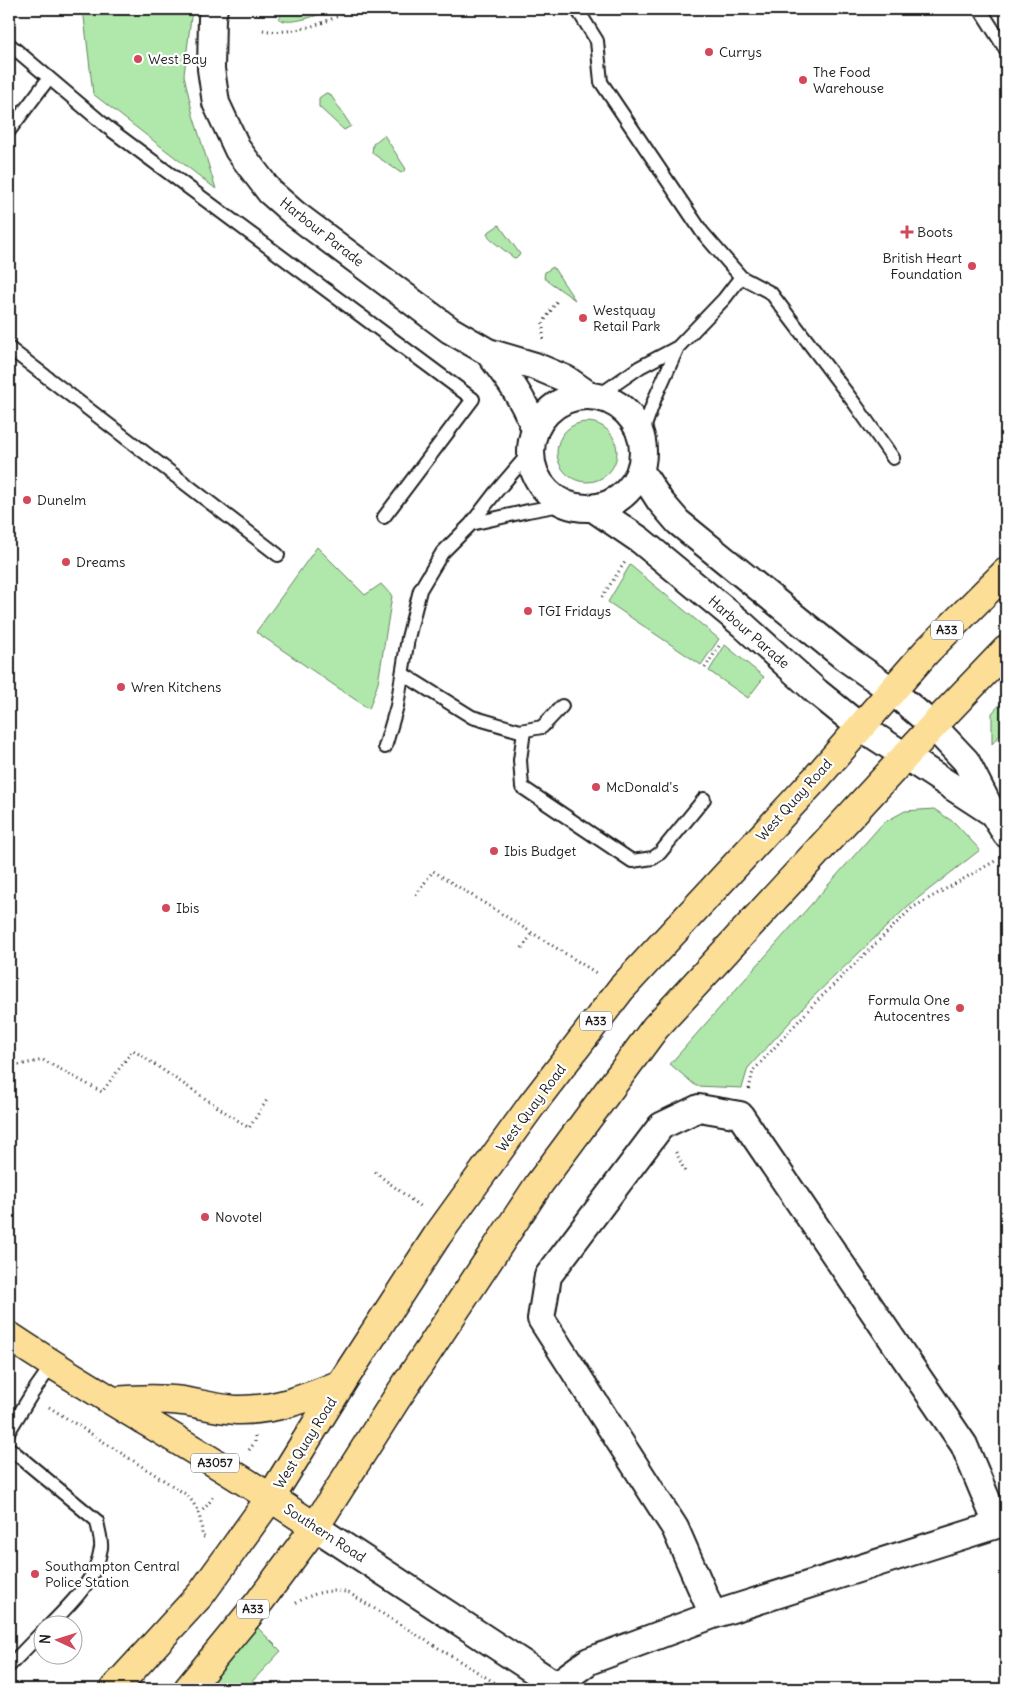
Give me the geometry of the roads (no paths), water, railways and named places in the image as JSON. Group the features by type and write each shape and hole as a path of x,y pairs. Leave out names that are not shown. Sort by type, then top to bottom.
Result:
{"main road":[{"name":"West Quay Road","path":"114,1689 201,1594 271,1497 341,1384 438,1236 531,1106 620,989 817,777 859,726 926,652 1006,572"},
{"name":"A33","path":"188,1689 260,1601 315,1527 395,1401 539,1184 654,1028 933,726 1006,650"},
{"name":"Southern Road","path":"9,1336 52,1365 271,1497 315,1527"},
{"path":"114,1401 152,1398 235,1410 253,1410 278,1406 313,1396 341,1384"}],"street":[{"name":"Harbour Parade","path":"214,9 212,18 211,69 216,103 238,150 270,192 295,214 450,330 488,352 535,366 566,379 593,396"},
{"name":"Harbour Parade","path":"488,352 526,405 533,440"},
{"path":"593,396 613,401 625,410 635,422 641,437 644,454 640,470 633,484 622,496 608,504 593,508 580,508 566,504 552,496 540,484 533,468 533,440 544,415 556,404 572,397 593,396"},
{"path":"640,470 660,501 678,522 798,618 844,658 891,690 933,726 966,761 992,812 1006,834"},
{"name":"Harbour Parade","path":"593,508 640,540 743,625 817,692 859,726 992,812"},
{"path":"559,1687 589,1661 713,1615 1002,1523 964,1445 740,1116 699,1108 661,1126 548,1276 541,1319 675,1528 713,1615"},
{"name":"Southern Road","path":"315,1527 559,1687"}],"lane":[{"path":"577,9 597,41 601,82 702,232 742,277 771,293 855,404 893,458"},
{"path":"980,9 1006,50"},
{"path":"9,44 107,127 473,399 384,517"},
{"path":"9,131 49,78"},
{"path":"593,396 640,367 678,347 724,299 742,277"},
{"path":"641,437 655,398 678,347"},
{"path":"9,348 278,555"},
{"path":"385,747 397,706 408,638 420,590 442,553 471,524 533,440"},
{"path":"471,524 566,504"},
{"path":"403,674 472,717 520,731 542,727 562,706"},
{"path":"524,731 520,760 522,788 632,861 653,858 660,853 704,799"},
{"path":"9,1431 52,1365"},
{"path":"9,1448 97,1520 102,1546 96,1570 83,1590 58,1616"},
{"path":"9,1666 32,1642"}],"place":[{"name":"Currys","path":"709,52"},
{"name":"West Bay","path":"138,59"},
{"name":"The Food Warehouse","path":"803,80"},
{"name":"Boots","path":"907,232"},
{"name":"British Heart Foundation","path":"972,266"},
{"name":"Westquay Retail Park","path":"583,318"},
{"name":"Dunelm","path":"27,500"},
{"name":"Dreams","path":"66,562"},
{"name":"TGI Fridays","path":"528,611"},
{"name":"Wren Kitchens","path":"121,687"},
{"name":"McDonald's","path":"596,787"},
{"name":"Ibis Budget","path":"494,851"},
{"name":"Ibis","path":"166,908"},
{"name":"Formula One Autocentres","path":"960,1008"},
{"name":"Novotel","path":"205,1217"},
{"name":"Southampton Central Police Station","path":"35,1574"}]}
